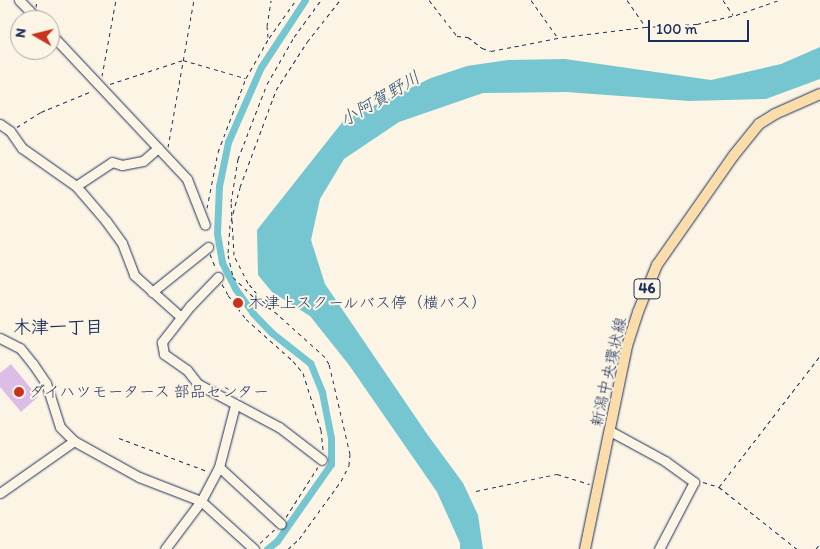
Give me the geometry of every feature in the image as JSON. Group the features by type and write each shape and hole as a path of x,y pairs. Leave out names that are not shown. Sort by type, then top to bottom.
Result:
{"main road":[{"name":"新潟中央環状線","path":"585,549 630,338 645,292 664,252 734,155 760,124 774,114 820,94"}],"street":[{"path":"19,0 28,10"},
{"path":"60,44 187,179 205,225"},
{"path":"0,124 10,131 22,148 76,186 122,243 134,275 181,318"},
{"path":"76,186 112,162 122,165 143,161 158,148"},
{"path":"152,292 208,247"},
{"path":"222,278 181,318 162,342 164,354 187,370 198,384 279,428 322,460"},
{"path":"0,338 20,348 34,364 46,383 60,427 74,441 139,477 201,501 254,549"},
{"path":"165,549 201,501 217,471 235,405"},
{"path":"610,431 665,461 694,482 659,549"},
{"path":"0,493 74,441"},
{"path":"217,471 281,524"}],"path":[{"path":"101,87 116,0"},
{"path":"166,157 194,0"},
{"path":"269,38 267,26 271,0"},
{"path":"207,208 218,152 246,78 269,38 296,0"},
{"path":"274,310 255,299 232,276 228,255 230,202 238,159 267,84 294,37 321,0"},
{"path":"288,549 299,539 341,481 349,465 350,454 329,364 325,357 248,283 234,255 230,223 240,187 276,90 308,42 340,0"},
{"path":"429,0 458,36 468,37 482,48 491,51 559,38 645,27 697,24 734,15 779,0"},
{"path":"531,0 559,38"},
{"path":"627,0 645,27"},
{"path":"722,0 734,15"},
{"path":"10,131 42,112 101,87 183,60 246,78"},
{"path":"208,247 228,295 246,319 293,361 303,373 321,430 322,460 281,524 254,549"},
{"path":"719,487 820,356"},
{"path":"119,438 217,471"},
{"path":"476,490 556,474 599,487"},
{"path":"694,482 706,482 719,487 797,549"},
{"path":"816,549 820,544"}],"water":[{"path":"820,47 820,79 766,99 689,101 566,92 483,93 399,122 344,159 320,199 311,240 325,284 427,434 463,483 478,515 483,549 460,549 460,543 437,492 349,365 310,316 272,292 258,275 257,230 344,120 431,78 467,66 508,60 565,59 711,80 781,64"}],"building":[{"name":"ダイハツモータース 部品センター","path":"11,364 38,397 21,412 0,387 0,373"}],"waterway":[{"path":"267,549 277,541 331,464 331,438 322,392 310,363 272,333 253,313 236,290 222,262 217,233 219,186 228,142 261,67 305,0"}],"place":[{"name":"木津上スクールバス停（横バス）","path":"238,303"},
{"name":"ダイハツモータース 部品センター","path":"19,392"}],"district":[{"name":"木津一丁目","path":"58,327"}],"water label":[{"name":"小阿賀野川","path":"380,99"}]}
